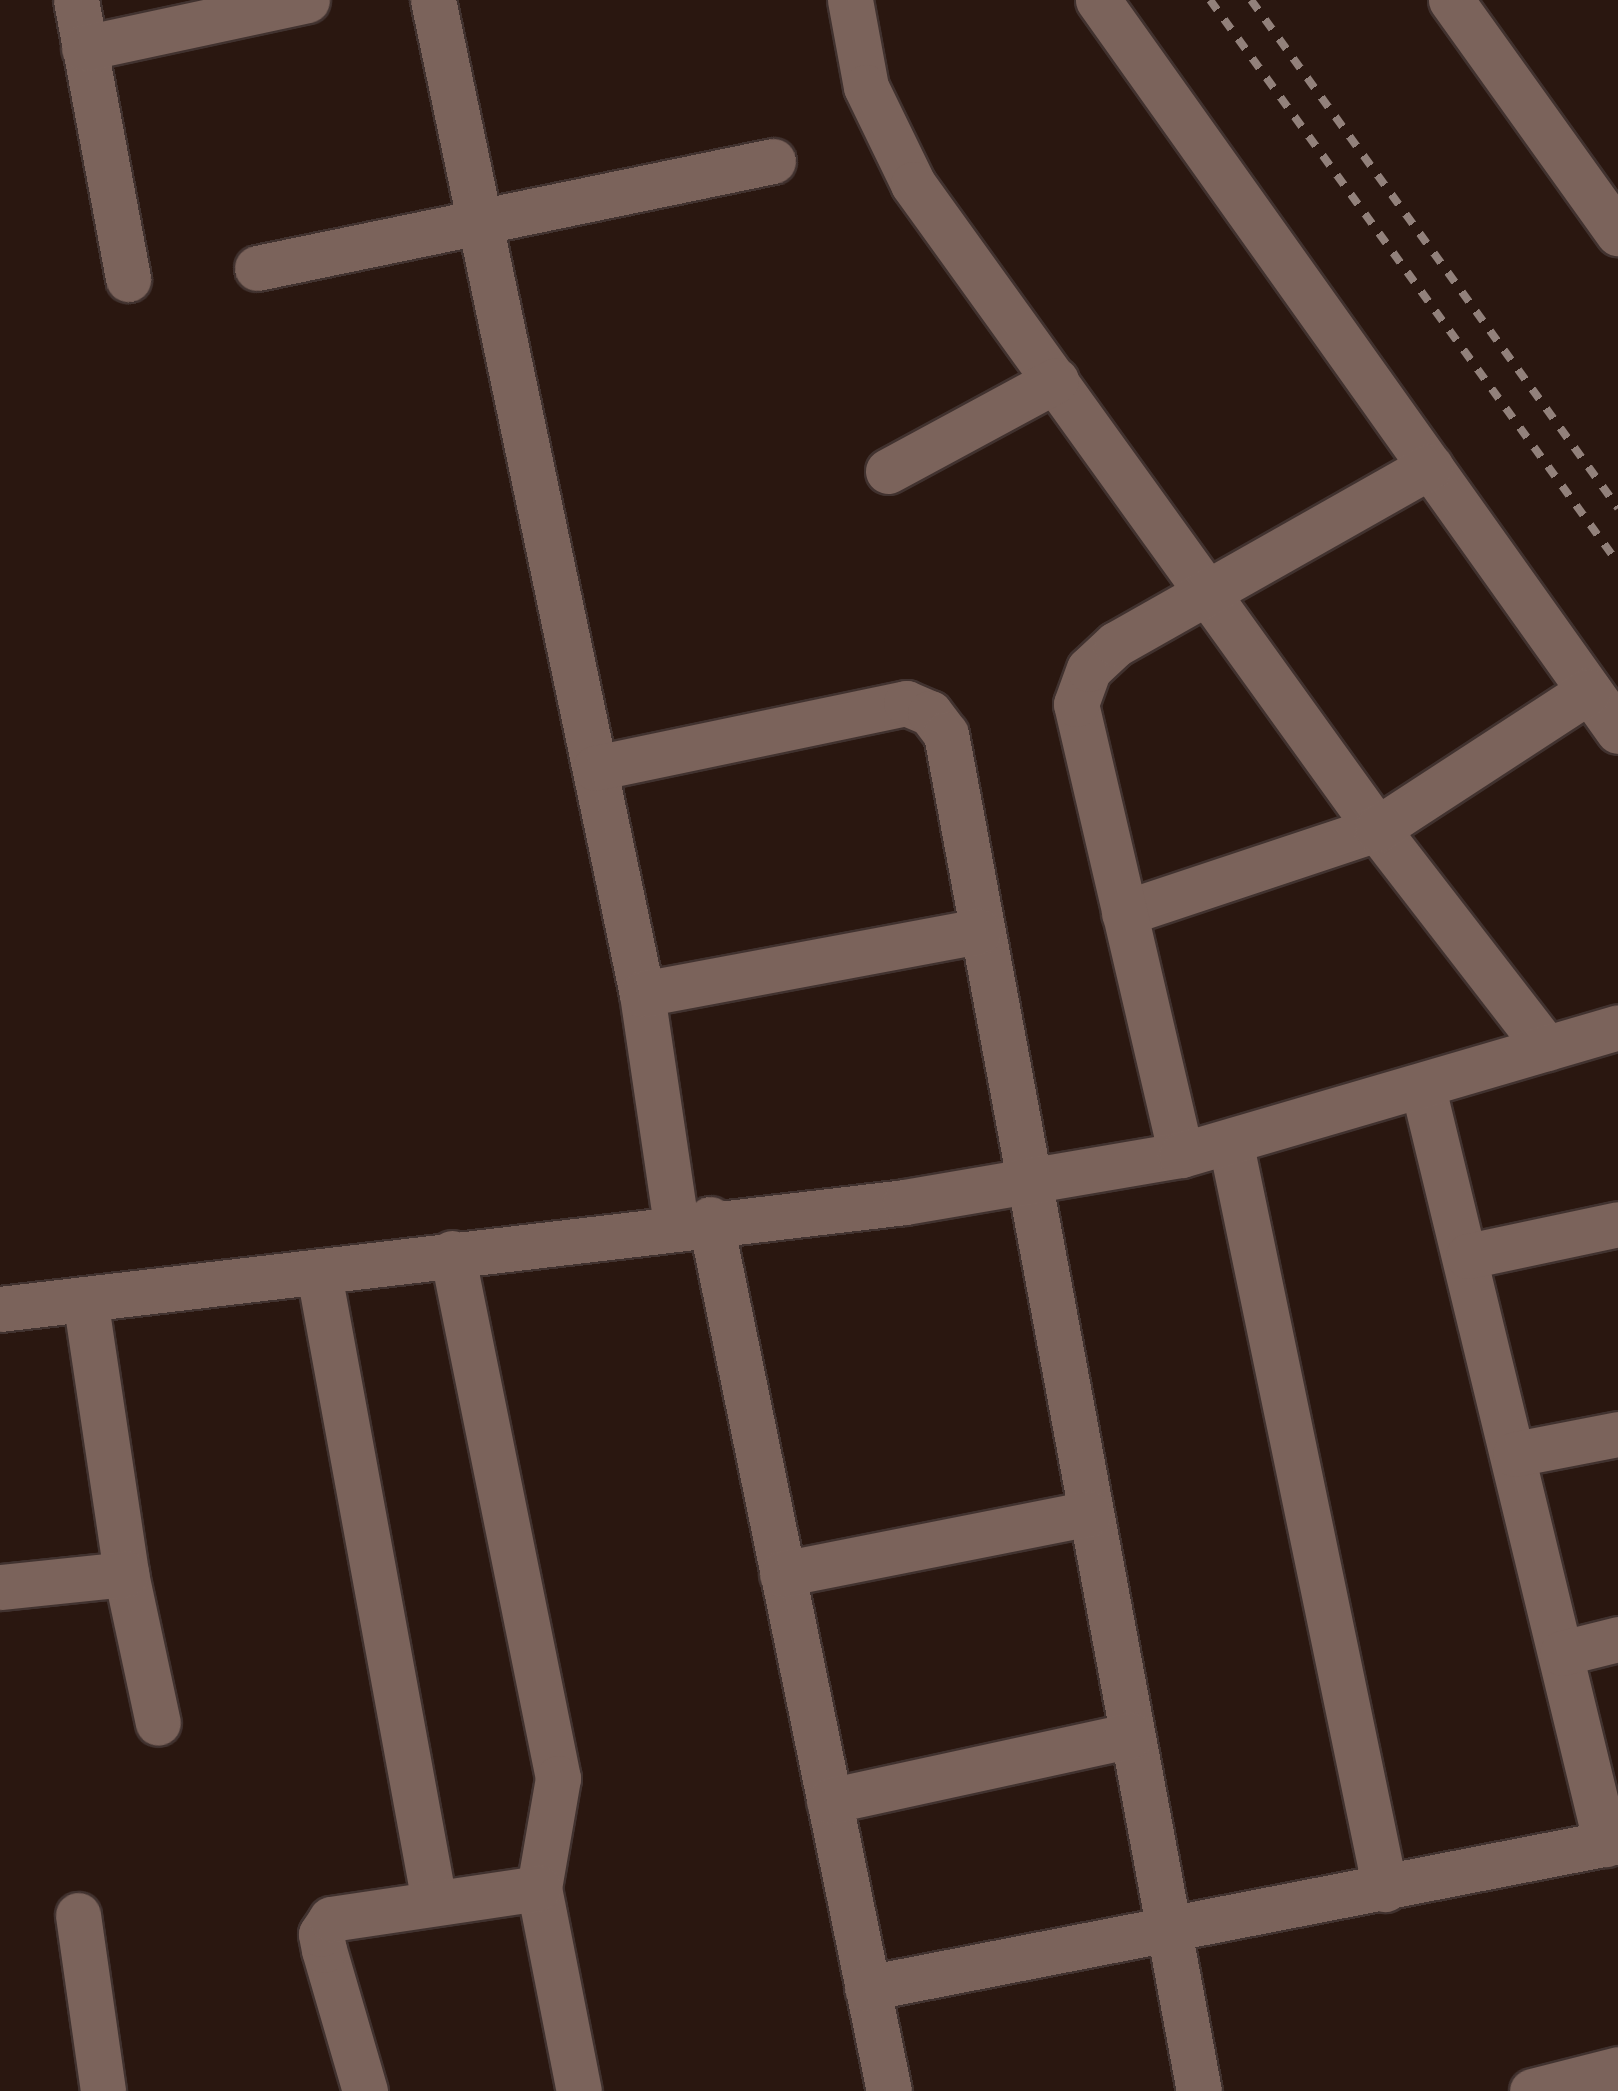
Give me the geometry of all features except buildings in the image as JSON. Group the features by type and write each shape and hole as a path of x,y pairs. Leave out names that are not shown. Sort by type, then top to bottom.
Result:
{"street":[{"path":"76,0 128,278"},
{"path":"433,0 642,994 693,1222 782,1574 889,2091"},
{"path":"850,0 866,87 895,155 1210,590 1377,830 1546,1048"},
{"path":"1098,0 1618,732"},
{"path":"1451,0 1617,230"},
{"path":"84,48 283,2"},
{"path":"257,268 773,161"},
{"path":"888,472 1056,380"},
{"path":"1180,1155 1076,704 1089,668 1116,644 1430,466"},
{"path":"1124,912 1377,830 1588,690"},
{"path":"595,768 906,704 930,713 946,734 1025,1181 1199,2091"},
{"path":"642,994 980,931"},
{"path":"0,1309 86,1304 319,1274 452,1252 1025,1181 1180,1155 1423,1088 1618,1027"},
{"path":"868,1988 1170,1934 1612,1842 1423,1088"},
{"path":"1231,1144 1385,1890"},
{"path":"1468,1256 1618,1224"},
{"path":"452,1252 558,1778 538,1888 579,2091"},
{"path":"319,1274 434,1902"},
{"path":"86,1304 126,1574 158,1723"},
{"path":"1515,1454 1618,1434"},
{"path":"782,1574 1090,1513"},
{"path":"0,1587 126,1574"},
{"path":"1562,1653 1618,1640"},
{"path":"829,1801 1132,1735"},
{"path":"365,2091 321,1934 347,1912 538,1888"},
{"path":"78,1915 103,2091"},
{"path":"1532,2091 1618,2069"}],"railway":[{"path":"1210,0 1618,563"},
{"path":"1251,0 1618,508"}]}
